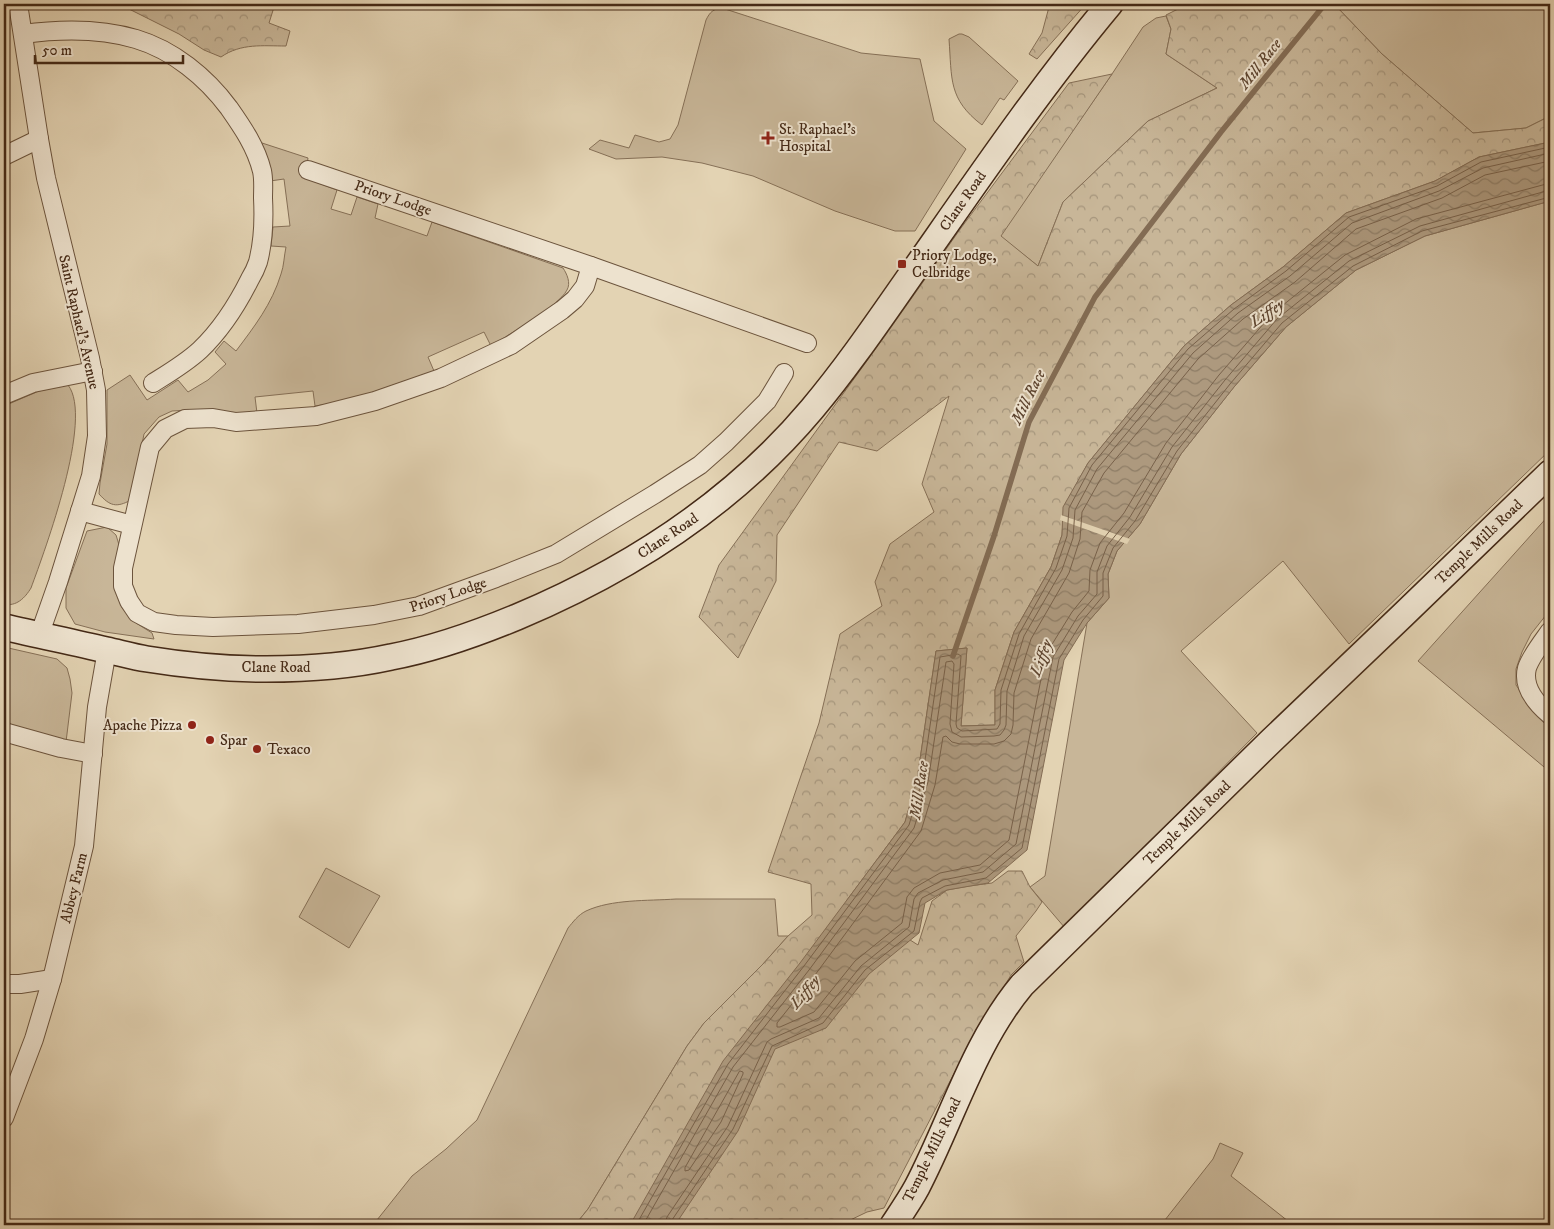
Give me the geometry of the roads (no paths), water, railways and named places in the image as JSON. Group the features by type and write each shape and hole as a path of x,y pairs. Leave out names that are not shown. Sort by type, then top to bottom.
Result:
{"main road":[{"name":"Clane Road","path":"4,627 144,659 265,669 309,668 387,658 422,650 495,626 606,575 634,559 719,500 776,447 811,410 858,350 1022,116 1110,4"},
{"name":"Temple Mills Road","path":"893,1225 917,1188 987,1038 1004,1008 1022,985 1271,740 1550,473"}],"street":[{"name":"Saint Raphael's Avenue","path":"18,4 46,178 96,390 97,436 91,476 39,636"},
{"path":"23,34 70,30 95,31 137,39 174,56 192,69 221,97 246,132 254,148 262,173 264,219 258,262 236,307 215,333 200,350 181,366 154,383"},
{"path":"4,156 39,139"},
{"name":"Priory Lodge","path":"308,170 591,266 807,343"},
{"name":"Priory Lodge","path":"591,266 585,286 576,299 562,310 511,345 442,378 375,401 316,416 236,422 213,418 185,419 165,429 150,447 123,568 123,586 129,601 137,613 154,622 176,625 213,627 298,624 398,611 438,599 556,554 655,494 700,464 726,442 767,401 784,373"},
{"path":"4,395 33,383 93,372"},
{"path":"80,511 132,525"},
{"path":"1550,631 1540,644 1527,668 1527,681 1532,695 1542,708 1550,714"},
{"name":"Abbey Farm","path":"4,1118 34,1039 52,979 84,846 97,707 106,650"},
{"path":"4,732 61,748 94,754"},
{"path":"4,984 20,984 52,979"}],"water":[{"name":"Liffey","path":"1550,142 1550,201 1425,236 1356,270 1286,327 1234,387 1181,454 1140,524 1117,551 1108,574 1109,598 1087,623 1064,660 1027,850 988,883 947,890 925,903 919,933 869,974 826,1028 775,1049 738,1131 675,1225 630,1225 723,1061 800,963 905,822 917,780 936,651 967,648 961,726 995,725 995,690 1014,632 1051,567 1062,535 1063,507 1088,463 1184,346 1231,305 1283,267 1346,213 1435,181 1479,157"}],"waterway":[{"name":"Mill Race","path":"953,656 994,536 1029,422 1095,297 1221,132 1325,4"}],"place":[{"name":"St. Raphael's Hospital","path":"768,138"},
{"name":"Priory Lodge, Celbridge","path":"902,264"},
{"name":"Apache Pizza","path":"192,725"},
{"name":"Spar","path":"210,740"},
{"name":"Texaco","path":"257,749"}]}
